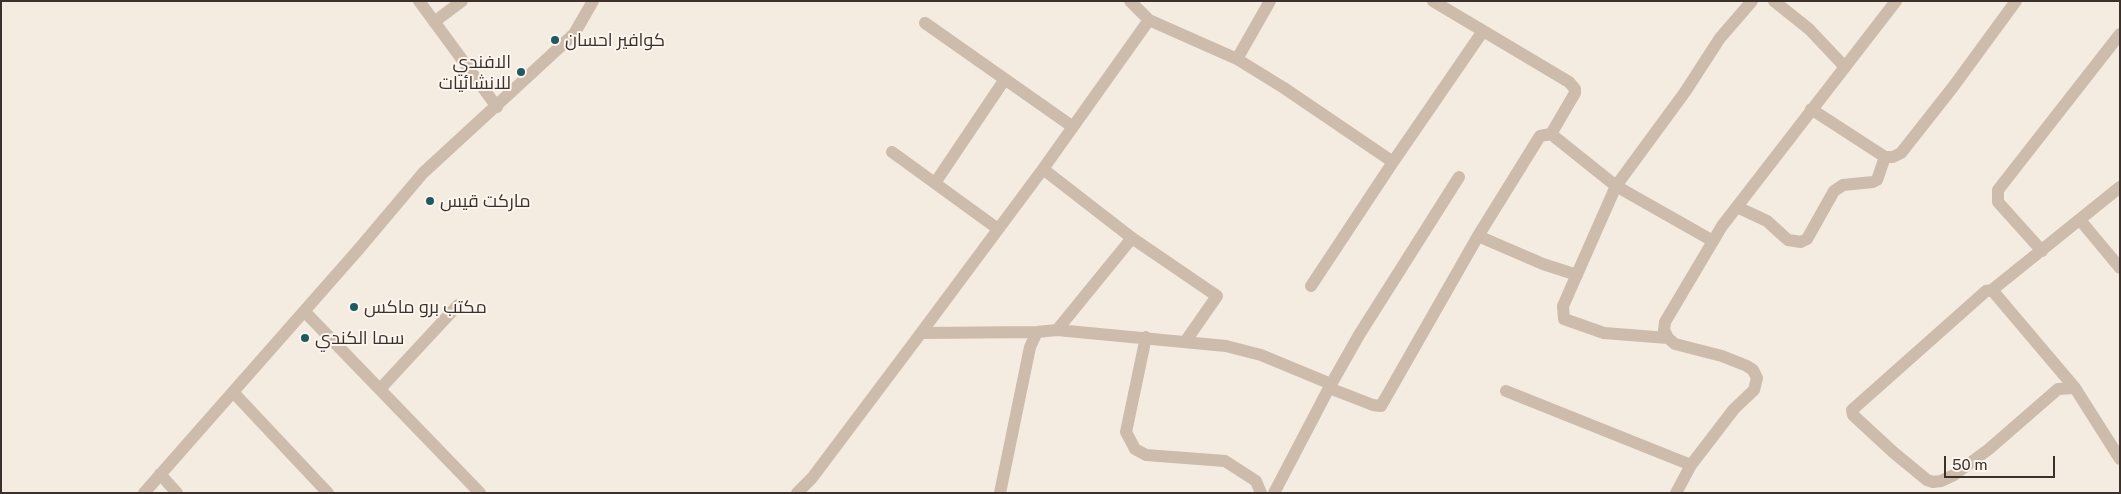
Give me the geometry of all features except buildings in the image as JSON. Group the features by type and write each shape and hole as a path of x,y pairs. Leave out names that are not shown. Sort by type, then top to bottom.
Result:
{"street":[{"path":"419,1 497,106"},
{"path":"434,22 462,1"},
{"path":"144,493 304,312 423,173 574,34 593,1"},
{"path":"1130,1 1149,20 1237,59 1284,88 1393,162"},
{"path":"1237,59 1270,1"},
{"path":"1433,1 1569,82 1575,89 1575,93 1551,134"},
{"path":"1668,338 1604,333 1564,319 1563,306 1616,186 1685,92 1720,38 1752,1"},
{"path":"1774,1 1809,30 1844,66"},
{"path":"1676,493 1691,464 1734,409 1754,390 1757,378 1753,370 1747,366 1722,356 1675,344 1668,338 1664,330 1665,322 1713,241 1737,206 1896,1"},
{"path":"1811,110 1885,157 1893,157 1901,153 1953,87 2016,1"},
{"path":"797,493 812,478 921,333 1073,127 1149,20"},
{"path":"925,23 1073,127"},
{"path":"1312,286 1393,162 1483,31"},
{"path":"2042,250 1998,202 1998,190 2120,34"},
{"path":"935,184 1005,79"},
{"path":"921,333 1037,332 1057,330 1226,346 1261,356 1373,405 1381,406 1478,236 1540,136 1551,134 1616,186 1713,241"},
{"path":"892,152 998,229"},
{"path":"1737,206 1767,221 1788,240 1801,242 1807,239 1834,191 1843,185 1878,180 1885,157"},
{"path":"1042,169 1132,238 1217,296 1186,342"},
{"path":"1274,493 1359,335 1460,177"},
{"path":"2075,388 2058,389 1982,454 1954,475 1933,482 1920,474 1853,415 1852,410 1855,405 1986,290 1992,290 2120,187"},
{"path":"2080,220 2120,268"},
{"path":"1478,236 1543,264 1577,276"},
{"path":"1057,330 1132,238"},
{"path":"1992,290 2075,388 2120,459"},
{"path":"380,389 458,304"},
{"path":"304,312 480,493"},
{"path":"1000,493 1030,348 1037,332"},
{"path":"1146,337 1126,432 1135,449 1146,455 1225,461 1256,481 1260,493"},
{"path":"233,392 328,493"},
{"path":"1506,392 1691,464"},
{"path":"160,474 177,493"}],"place":[{"name":"كوافير احسان","path":"555,40"},
{"name":"الافندي للانشائيات","path":"521,72"},
{"name":"ماركت قيس","path":"430,201"},
{"name":"مكتب برو ماكس","path":"354,307"},
{"name":"سما الكندي","path":"305,338"}]}
